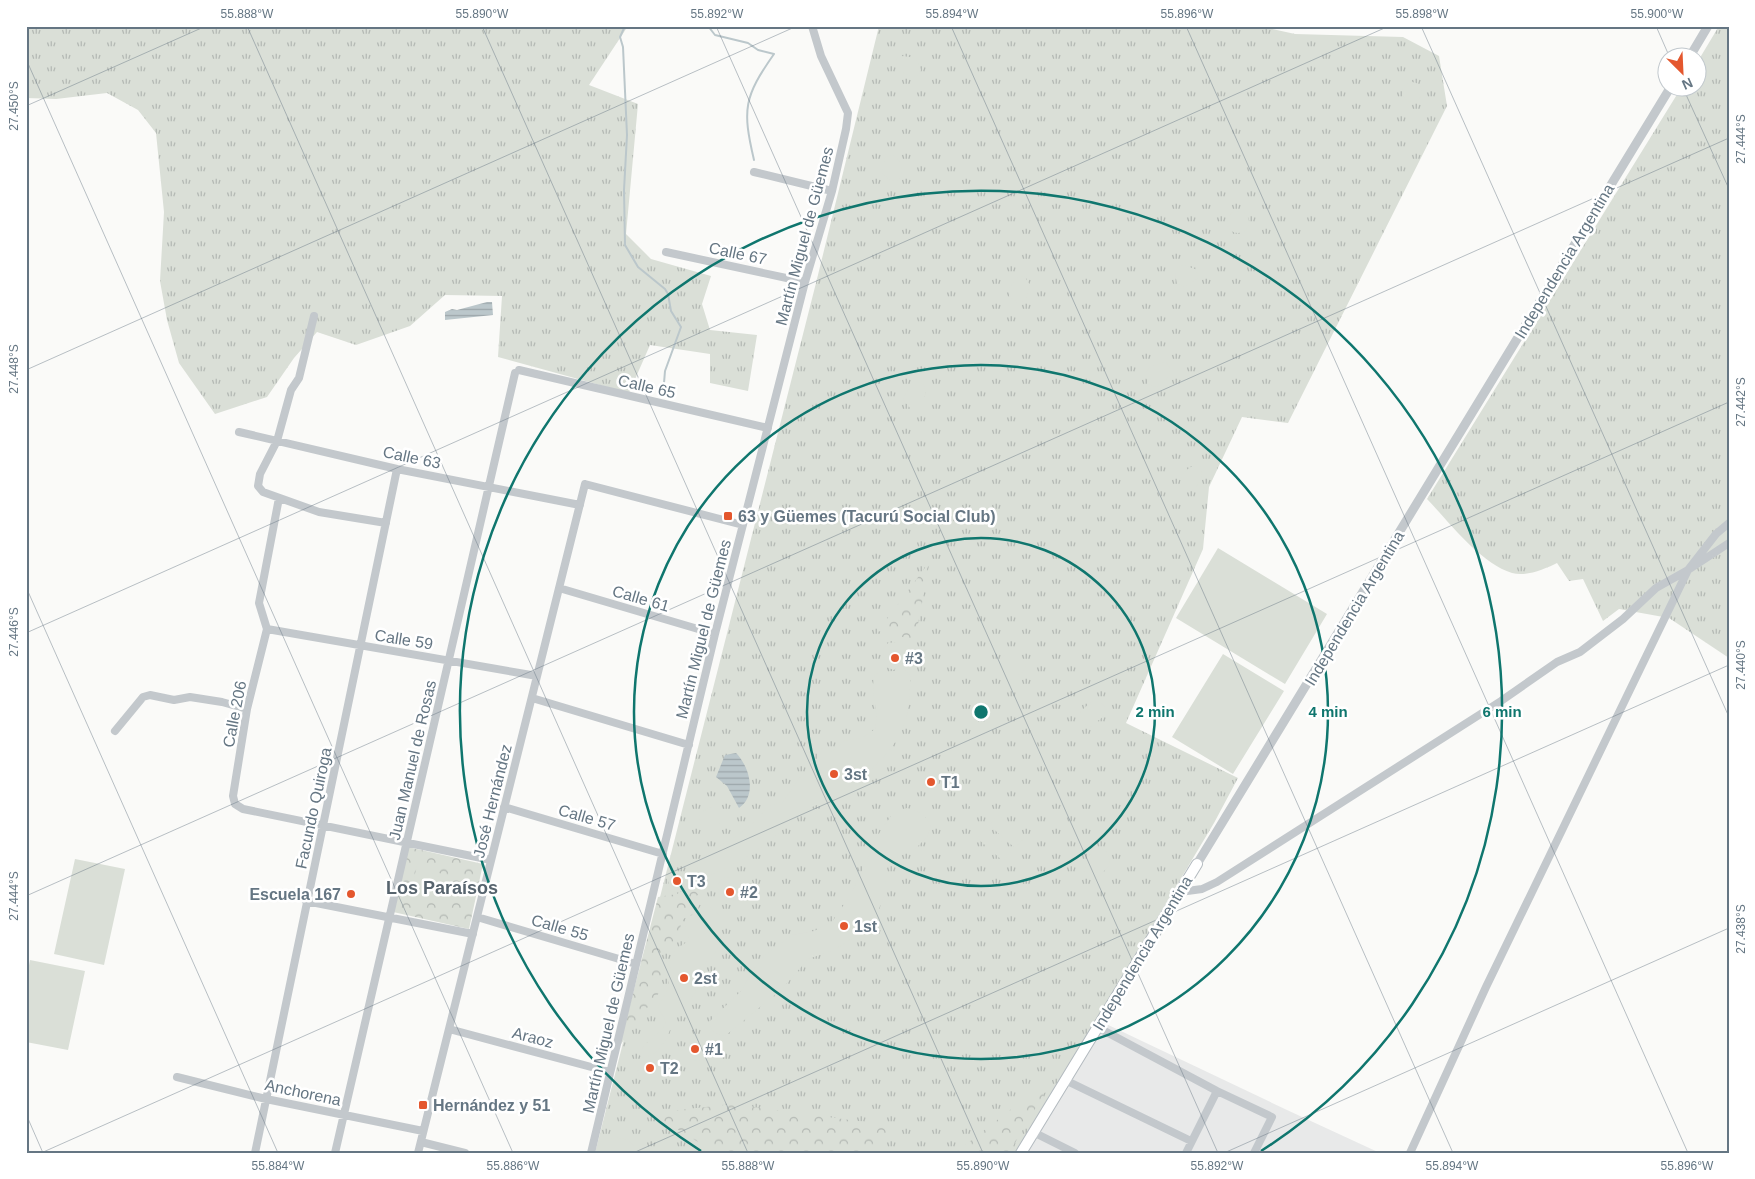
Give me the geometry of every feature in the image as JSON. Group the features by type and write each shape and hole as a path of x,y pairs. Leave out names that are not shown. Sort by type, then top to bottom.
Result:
{"main road":[{"name":"Independencia Argentina","path":"1021,1153 1197,864"}],"street":[{"name":"Martín Miguel de Güemes","path":"591,1153 715,634 805,282 832,191 848,113 820,56 812,26"},
{"path":"1695,48 1708,26"},
{"name":"Independencia Argentina","path":"1197,864 1664,98"},
{"path":"754,172 832,191"},
{"name":"Calle 67","path":"666,252 805,282"},
{"path":"314,316 299,378 291,390 276,440 260,474 258,486 262,492 319,512 386,523"},
{"name":"Calle 65","path":"517,371 768,428"},
{"name":"Juan Manuel de Rosas","path":"335,1153 517,371"},
{"name":"Calle 63","path":"239,432 397,469 580,505"},
{"name":"Facundo Quiroga","path":"255,1153 397,469"},
{"name":"José Hernández","path":"418,1153 586,484 743,525"},
{"path":"266,629 259,604 279,498"},
{"path":"1410,1153 1486,987 1688,570 1716,534 1729,523"},
{"path":"1180,892 1202,889 1217,882 1300,830 1557,662 1580,652 1623,618 1656,588 1729,543"},
{"name":"Calle 61","path":"559,588 715,634"},
{"name":"Calle 59","path":"266,629 537,676"},
{"name":"Calle 206","path":"266,629 247,709 233,796 235,804 243,808 324,825"},
{"path":"115,731 144,697 150,695 174,700 190,697 222,702 247,709"},
{"path":"532,698 689,745"},
{"name":"Calle 57","path":"504,807 662,854"},
{"path":"324,825 491,860"},
{"path":"306,901 473,934"},
{"name":"Calle 55","path":"477,917 636,964"},
{"path":"1097,1027 1217,1091 1272,1117 1254,1153"},
{"name":"Araoz","path":"449,1029 610,1072"},
{"name":"Anchorena","path":"177,1077 266,1099 423,1131"},
{"path":"1065,1080 1191,1140"},
{"path":"1186,1153 1217,1091"},
{"path":"1034,1132 1075,1153"},
{"path":"421,1142 464,1153"}],"shaded area":[{"path":"492,302 493,315 445,320 445,312 452,309 457,310"},
{"path":"736,753 745,765 750,780 748,796 739,808 727,786 716,777 725,755"},
{"path":"1104,1023 1287,1110 1380,1153 1025,1153"}],"green space":[{"path":"26,26 619,26 626,29 589,85 638,104 626,234 651,259 711,276 702,304 710,330 757,335 748,391 710,383 710,354 650,345 629,393 498,357 502,296 445,295 410,326 356,345 317,332 294,358 267,397 215,414 179,363 167,320 160,281 164,212 156,133 138,110 107,93 56,99 26,98"},
{"path":"879,26 1259,26 1295,34 1403,37 1439,56 1447,106 1288,423 1242,417 1209,487 1203,549 1126,723 1238,778 1214,823 1017,1153 595,1153 816,283"},
{"path":"1719,26 1729,26 1729,658 1669,618 1619,609 1603,621 1583,579 1569,581 1557,563 1541,570 1523,574 1512,573 1500,568 1477,552 1427,499 1675,98 1708,98 1708,48 1706,48"},
{"path":"903,56 916,58 921,70 918,75 912,77 899,71 896,65 897,58"},
{"path":"1408,82 1416,82 1422,88 1422,96 1416,102 1408,102 1402,96 1402,88"},
{"path":"891,155 898,159 901,165 902,172 899,180 892,181 882,174 885,158"},
{"path":"1238,211 1246,214 1249,222 1246,230 1238,233 1230,230 1227,222 1230,214"},
{"path":"1183,265 1195,269 1198,278 1184,287 1177,284 1175,273 1177,268"},
{"path":"1019,276 1025,277 1030,285 1026,301 1018,303 1009,296 1009,288"},
{"path":"1166,362 1170,368 1169,377 1156,387 1148,384 1145,373 1151,366"},
{"path":"918,382 924,385 926,394 918,408 910,408 903,399 910,386"},
{"path":"1196,465 1200,466 1202,474 1200,482 1192,490 1188,491 1180,483 1188,469"},
{"path":"1218,548 1327,614 1285,684 1176,618"},
{"path":"930,561 915,640 878,631"},
{"name":"#3","path":"896,642 908,650 907,659 894,670 886,667 882,650 888,643"},
{"path":"1014,652 1026,661 1025,670 1012,680 1004,677 1000,660 1006,654"},
{"path":"1223,654 1284,691 1233,774 1172,737"},
{"name":"3st","path":"905,670 911,676 908,708 906,719 895,743 869,771 837,794 832,809 827,811 817,805 811,808 753,853 697,881 691,874 697,870 702,857 738,835 753,823 768,806 783,802 799,778 818,763 818,752 823,748 831,752 844,741 862,738 875,729 876,715 873,681 875,674"},
{"path":"1091,702 1100,702 1105,707 1104,716 1090,727 1083,724 1080,712"},
{"name":"T1","path":"928,773 934,773 939,778 937,787 928,789 923,784 923,778"},
{"path":"970,797 978,799 985,805 989,810 986,814 980,816 967,804"},
{"path":"710,807 717,811 720,817 718,831 702,831 699,814"},
{"name":"1st","path":"907,808 922,814 931,826 927,837 915,849 893,859 887,868 884,897 878,911 856,936 834,950 808,959 782,989 725,1036 714,1032 709,1022 742,990 752,971 766,954 792,935 814,931 832,922 850,896 880,832 891,816"},
{"path":"998,815 1024,838 1015,848 989,825"},
{"path":"986,828 1012,851 1003,861 977,838"},
{"path":"408,847 483,864 469,929 393,912"},
{"path":"1101,848 1108,853 1110,865 1098,877 1092,878 1084,872 1088,856"},
{"path":"75,859 125,869 104,965 54,954"},
{"path":"417,866 433,870 426,901 409,897"},
{"name":"T3","path":"677,871 687,876 687,882 679,890 668,890 669,879"},
{"path":"439,873 449,876 443,897 433,894"},
{"name":"#2","path":"731,877 743,885 742,894 729,905 721,902 717,885 723,878"},
{"path":"693,884 699,889 699,894 695,897 700,902 692,915 683,919 680,928 682,936 676,942 673,950 661,954 657,962 663,963 665,967 659,993 647,1008 643,1009 640,1017 619,1047 658,897 677,894"},
{"name":"2st","path":"706,903 724,920 715,953 706,963 697,968 699,984 694,995 674,1020 666,1040 655,1053 644,1058 639,1055 641,1050 664,1027 666,1022 658,1007 668,989 671,959 675,957 674,950 687,942 689,934 685,927 702,904"},
{"path":"30,960 85,971 68,1050 26,1042 26,981"},
{"name":"#1","path":"699,1040 708,1046 703,1059 693,1060 684,1057 681,1051 690,1043"},
{"name":"T2","path":"651,1060 661,1065 661,1071 653,1079 640,1078 637,1071"},
{"path":"1055,1075 1009,1153 955,1153"},
{"path":"733,1104 894,1126 874,1153 716,1153 651,1113"},
{"path":"615,1137 628,1140 634,1146 632,1151 614,1153 608,1145 610,1140"}],"waterway":[{"path":"625,26 620,37 623,47 627,135 624,190 625,245 638,267 665,289 668,294 671,311 681,327 665,371 664,383"},
{"path":"708,26 715,35 748,43 758,50 774,54 751,93 748,104 748,128 754,160"}],"place":[{"name":"63 y Güemes (Tacurú Social Club)","path":"728,516"},
{"name":"#3","path":"895,658"},
{"name":"3st","path":"834,774"},
{"name":"T1","path":"931,782"},
{"name":"T3","path":"677,881"},
{"name":"#2","path":"730,892"},
{"name":"Escuela 167","path":"351,894"},
{"name":"1st","path":"844,926"},
{"name":"2st","path":"684,978"},
{"name":"#1","path":"695,1049"},
{"name":"T2","path":"650,1068"},
{"name":"Hernández y 51","path":"423,1105"}],"district":[{"name":"Los Paraísos","path":"442,888"}]}
